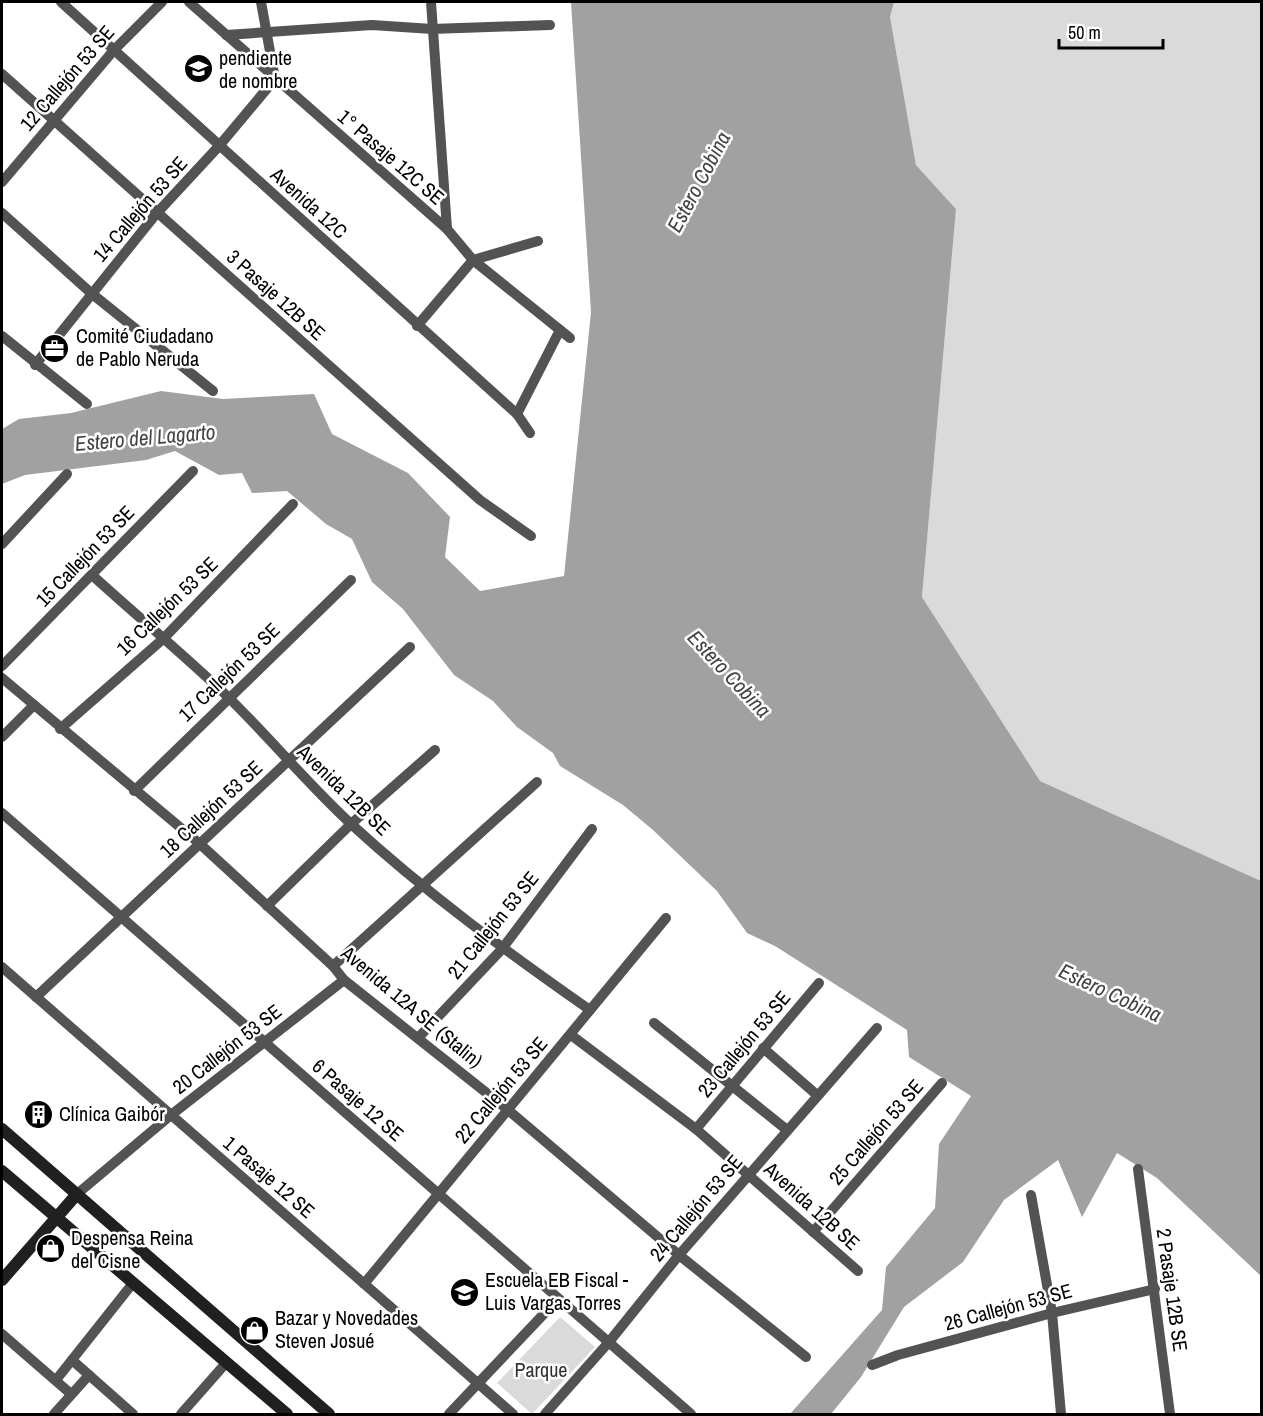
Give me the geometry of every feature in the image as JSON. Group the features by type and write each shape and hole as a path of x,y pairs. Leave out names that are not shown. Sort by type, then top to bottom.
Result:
{"main road":[{"path":"2,1129 329,1414"},
{"path":"2,1171 287,1414"},
{"path":"2,1280 77,1194"}],"street":[{"name":"Avenida 12C","path":"62,2 417,326 517,414 530,433"},
{"name":"12 Callejón 53 SE","path":"2,182 114,50 162,2"},
{"name":"1° Pasaje 12C SE","path":"189,2 447,230 473,260 570,338"},
{"path":"261,2 275,79"},
{"path":"431,2 447,230"},
{"path":"226,35 372,25 432,29 550,25"},
{"name":"3 Pasaje 12B SE","path":"2,74 156,214 480,500 531,536"},
{"name":"14 Callejón 53 SE","path":"35,364 156,214 219,146 275,79"},
{"path":"2,213 91,293 213,391"},
{"path":"417,326 473,260 538,241"},
{"path":"517,414 560,330"},
{"path":"2,336 87,404"},
{"name":"15 Callejón 53 SE","path":"2,666 193,471"},
{"path":"2,544 67,474"},
{"name":"16 Callejón 53 SE","path":"60,729 163,639 294,504"},
{"name":"Avenida 12B SE","path":"92,575 228,697 288,762 351,824 423,886 502,949 590,1010"},
{"name":"17 Callejón 53 SE","path":"134,791 228,697 351,580"},
{"name":"18 Callejón 53 SE","path":"36,997 410,647"},
{"name":"Avenida 12A SE (Stalin)","path":"2,678 60,729 200,844 333,966 344,980 507,1109 679,1255 806,1357"},
{"path":"2,737 34,705"},
{"path":"267,906 351,824 435,750"},
{"path":"333,966 537,782"},
{"name":"6 Pasaje 12 SE","path":"2,813 692,1414"},
{"name":"21 Callejón 53 SE","path":"418,1038 502,949 591,829"},
{"name":"22 Callejón 53 SE","path":"364,1284 666,918"},
{"name":"1 Pasaje 12 SE","path":"2,967 513,1414"},
{"name":"20 Callejón 53 SE","path":"77,1194 171,1115 344,980"},
{"name":"23 Callejón 53 SE","path":"696,1129 762,1048 819,984"},
{"path":"654,1023 787,1130"},
{"name":"24 Callejón 53 SE","path":"545,1414 609,1342 679,1255 877,1028"},
{"name":"Avenida 12B SE","path":"571,1035 696,1129 858,1271"},
{"path":"762,1048 817,1095"},
{"name":"25 Callejón 53 SE","path":"813,1232 942,1083"},
{"name":"2 Pasaje 12B SE","path":"1138,1170 1170,1414"},
{"path":"1032,1195 1052,1313 1061,1414"},
{"path":"56,1380 132,1282"},
{"name":"26 Callejón 53 SE","path":"872,1365 898,1355 1052,1313 1155,1289"},
{"path":"449,1414 558,1299"},
{"path":"2,1334 71,1394"},
{"path":"72,1360 133,1414"},
{"path":"180,1414 226,1363"},
{"path":"54,1414 89,1375"}],"green space":[{"path":"894,2 1261,2 1261,881 1040,781 922,597 956,209 916,165 890,17"},
{"name":"Parque","path":"560,1317 595,1347 532,1414 497,1383"}],"water":[{"path":"571,2 894,2 890,17 916,165 956,209 922,597 1040,781 1261,881 1261,1276 1157,1178 1117,1153 1082,1217 1058,1160 1004,1200 963,1262 904,1307 861,1377 831,1414 790,1414 882,1310 886,1267 935,1208 939,1144 971,1096 909,1057 907,1030 775,946 747,933 717,891 653,830 623,805 560,766 553,753 517,727 493,701 454,675 403,609 372,582 352,539 326,524 287,491 252,493 242,473 219,475 175,451 146,460 25,475 2,484 2,429 19,419 71,413 161,391 223,399 314,394 332,434 408,473 450,517 445,557 480,591 564,576 591,312"}],"place":[{"name":"pendiente de nombre","path":"198,69"},
{"name":"Comité Ciudadano de Pablo Neruda","path":"55,348"},
{"name":"Clínica Gaibór","path":"38,1114"},
{"name":"Despensa Reina del Cisne","path":"50,1249"},
{"name":"Escuela EB Fiscal - Luis Vargas Torres","path":"464,1292"},
{"name":"Bazar y Novedades Steven Josué","path":"254,1330"}],"water label":[{"name":"Estero Cobina","path":"699,182"},
{"name":"Estero del Lagarto","path":"145,438"},
{"name":"Estero Cobina","path":"729,674"},
{"name":"Estero Cobina","path":"1110,993"}]}
